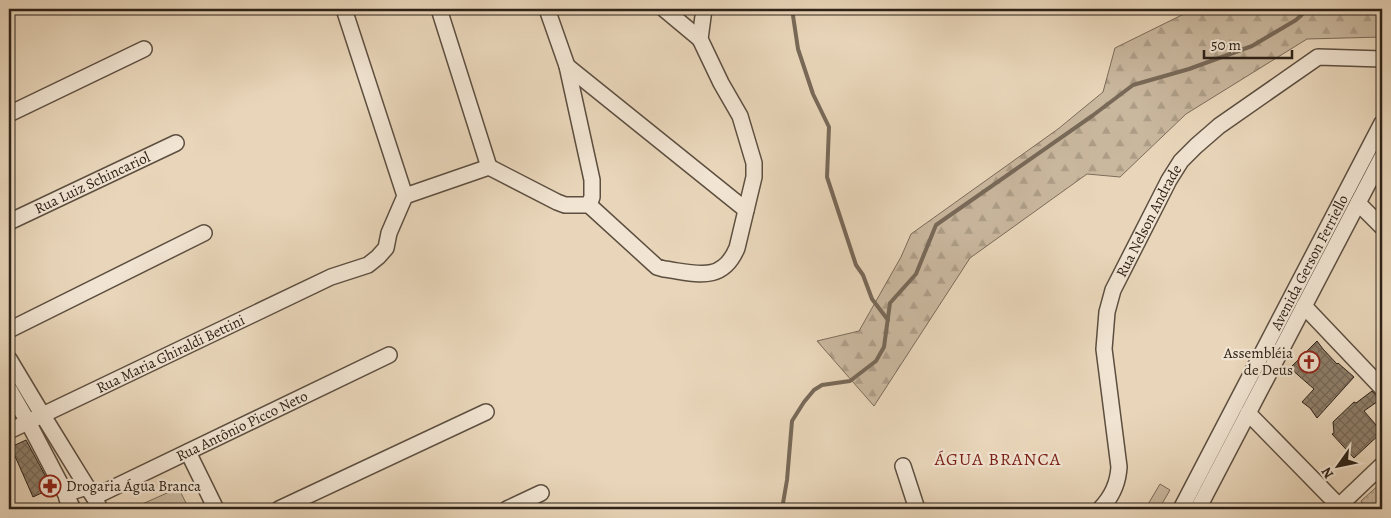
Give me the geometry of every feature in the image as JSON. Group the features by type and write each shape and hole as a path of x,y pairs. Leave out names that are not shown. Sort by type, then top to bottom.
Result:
{"street":[{"path":"344,9 405,196 489,167"},
{"path":"439,9 489,167 556,202 565,205 590,205 657,267 707,274 714,273 735,254 754,177 754,163 740,116 721,83 700,39 664,9"},
{"path":"547,9 567,66 592,180 590,205"},
{"path":"700,39 704,9"},
{"path":"9,114 144,49"},
{"name":"Rua Nelson Andrade","path":"1100,509 1116,486 1119,467 1104,348 1107,312 1113,290 1169,180 1181,162 1219,126 1318,57 1382,59"},
{"path":"567,66 746,210"},
{"name":"Avenida Gerson Ferriello","path":"1181,509 1382,123"},
{"name":"Rua Luiz Schincariol","path":"9,222 176,142"},
{"name":"Avenida Gerson Ferriello","path":"1198,509 1382,157"},
{"name":"Rua Maria Ghiraldi Bettini","path":"9,431 331,277 368,265 386,248 389,234 405,196"},
{"path":"1358,203 1382,227"},
{"path":"9,330 204,233"},
{"path":"1304,306 1382,388"},
{"name":"Rua Antônio Picco Neto","path":"70,506 71,492 96,502 188,452 389,355"},
{"path":"9,359 70,506"},
{"path":"9,389 35,418 96,502"},
{"path":"279,509 486,412"},
{"path":"1248,413 1340,508 1382,465"},
{"path":"188,452 216,509"},
{"path":"902,466 917,509"},
{"path":"507,509 541,493"}],"green space":[{"path":"1194,9 1382,9 1382,37 1307,39 1186,114 1120,177 1087,174 970,258 874,406 817,341 859,331 901,257 911,234 1058,129 1103,92 1115,48"},
{"path":"1382,482 1382,509 1364,509 1361,501"},
{"path":"1160,484 1170,490 1159,509 1152,509 1147,506"},
{"path":"176,489 180,491 189,509 131,509"}],"building":[{"path":"1317,341 1337,364 1354,377 1317,418 1310,408 1302,402 1314,389 1290,368"},
{"path":"1372,391 1381,399 1364,411 1382,432 1354,458 1332,434 1334,433 1333,422 1354,402 1356,403"},
{"path":"26,440 52,488 33,497 11,447"}],"waterway":[{"path":"792,9 798,49 813,94 829,127 827,177 856,265 863,275 872,299 888,320"},
{"path":"782,509 787,480 792,421 814,390 822,385 850,381 876,361 884,347 890,303 916,274 936,225 1092,116 1133,85 1189,69 1252,46 1296,20 1308,9"}],"place":[{"name":"Assembléia de Deus","path":"1309,362"},
{"name":"Drogaria Água Branca","path":"50,486"}],"district":[{"name":"ÁGUA BRANCA","path":"998,459"}]}
